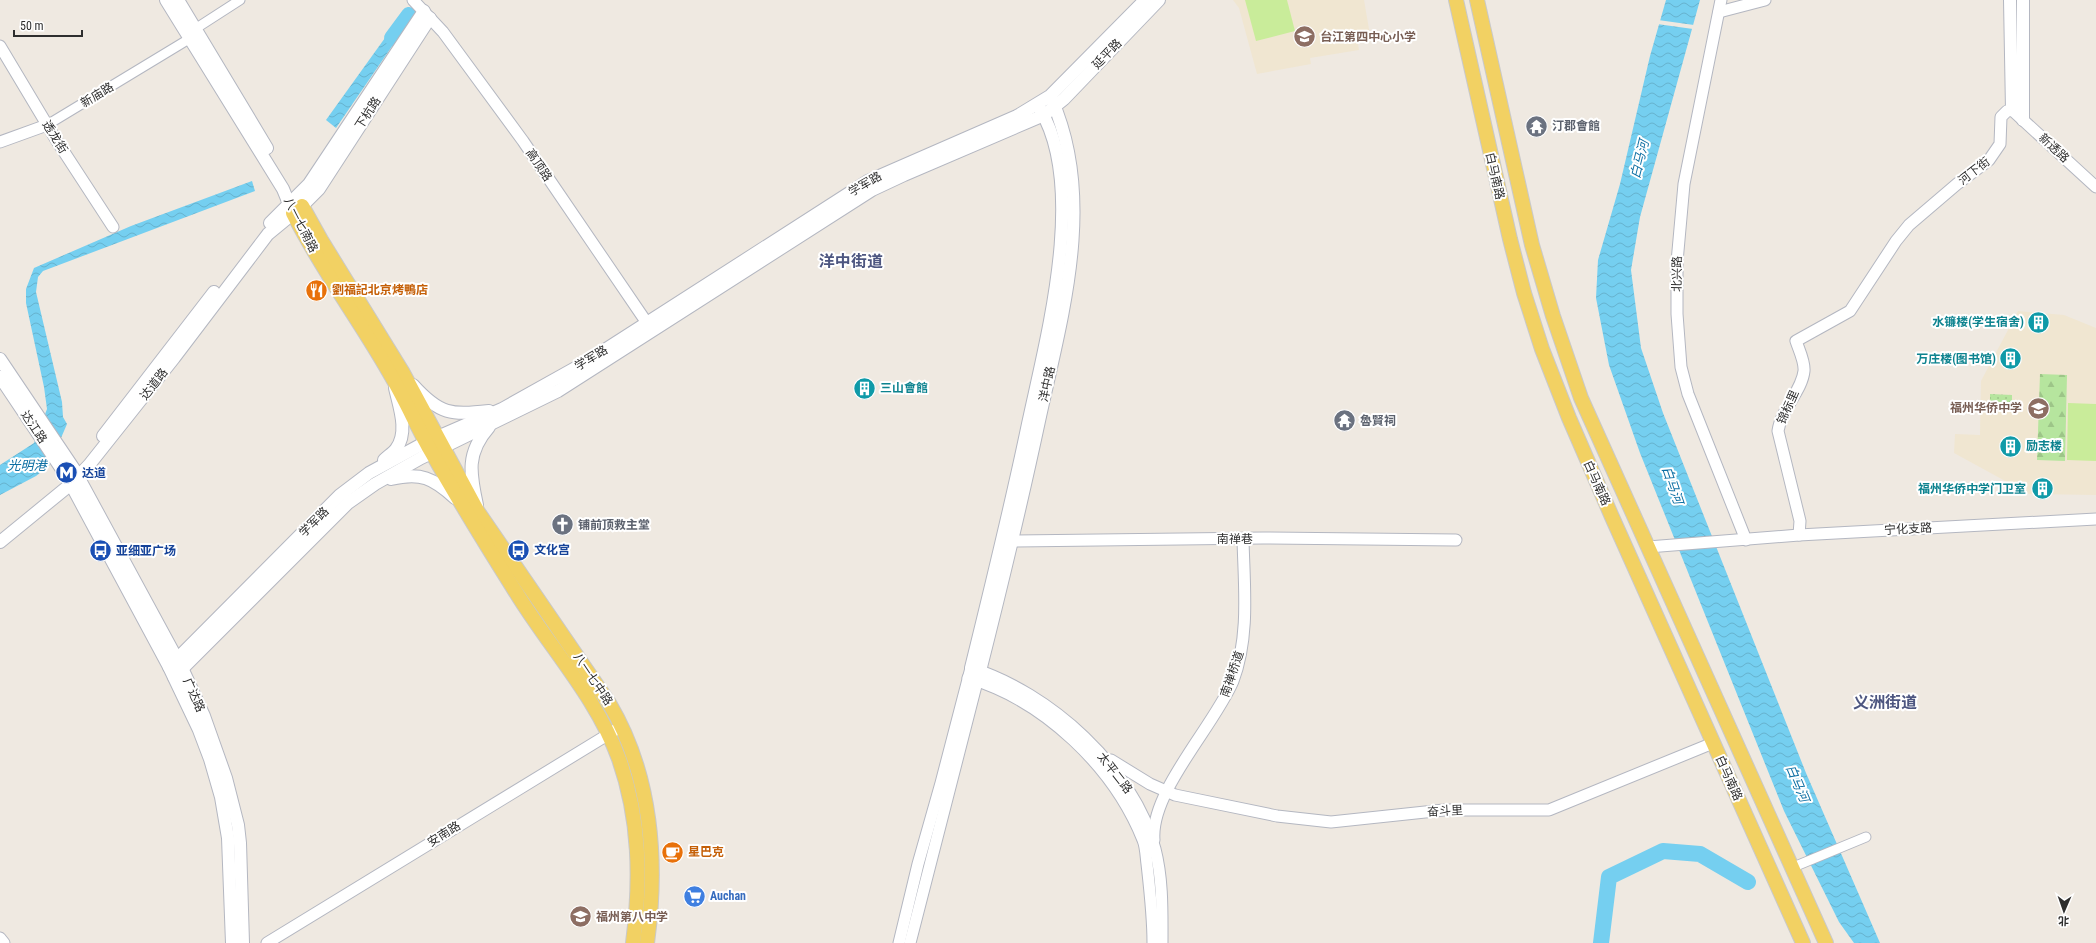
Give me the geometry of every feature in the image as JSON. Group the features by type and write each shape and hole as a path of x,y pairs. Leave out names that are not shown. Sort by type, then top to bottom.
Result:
{"main road":[{"name":"八一七南路","path":"166,0 192,34 295,205 321,240 398,376 434,444"},
{"name":"八一七南路","path":"178,0 192,34"},
{"name":"延平路","path":"1050,96 1145,0"},
{"name":"延平路","path":"1055,107 1159,0"},
{"name":"白马南路","path":"1456,0 1509,234 1537,334 1569,418 1803,943"},
{"path":"1477,0 1522,203 1544,289 1582,398 1791,868 1826,943"},
{"path":"2010,0 2012,110"},
{"path":"2023,0 2023,120"},
{"name":"下杭路","path":"295,205 319,189 427,15"},
{"name":"洋中路","path":"974,674 1013,541 1055,348 1070,264 1073,219 1072,187 1067,154 1055,107 1050,96"},
{"name":"学军路","path":"434,444 491,424 558,391 872,190 1041,110 1050,96"},
{"name":"学军路","path":"176,668 348,503 372,478 502,409 586,362 868,181 1017,116 1055,107"},
{"name":"洋中路","path":"974,674 1058,277 1060,249 1060,182 1054,146 1041,110"},
{"name":"达道路","path":"0,542 73,477 106,445 268,234 295,205"},
{"name":"达江路","path":"0,359 58,443 73,477"},
{"path":"398,376 430,403 444,410 474,412 502,409"},
{"path":"372,478 396,449 401,438 402,423 398,376"},
{"name":"达江路","path":"0,377 53,456 73,477"},
{"path":"478,512 471,478 472,454 479,438 491,424"},
{"name":"八一七中路","path":"434,444 461,504 527,610 597,710 608,733 627,785 634,823 638,886 633,943"},
{"name":"八一七中路","path":"434,444 478,512 610,703 622,726 642,784 651,838 653,892 647,943"},
{"path":"372,478 407,475 425,477 444,488 461,504"},
{"name":"达道路","path":"0,533 73,477"},
{"name":"广达路","path":"73,477 206,723 226,778 236,818 240,843 243,943"},
{"name":"广达路","path":"176,668 205,745 221,797 230,858 232,943"}],"street":[{"name":"新庙路","path":"0,142 47,125 192,34 240,0"},
{"name":"高顶路","path":"413,0 443,32 523,141 647,323"},
{"name":"北兴路","path":"1721,0 1684,184 1677,262 1677,314 1681,367 1686,388 1746,540"},
{"path":"1719,12 1765,0"},
{"name":"透龙街","path":"0,46 47,125 113,227"},
{"name":"新透路","path":"2012,110 2096,187"},
{"name":"河下街","path":"1850,311 1905,230 1994,155 2002,138 2001,117 2007,111 2012,110"},
{"name":"锦标里","path":"1799,535 1800,521 1778,431 1782,417 1801,380 1804,370 1796,341 1850,311"},
{"name":"宁化支路","path":"1648,547 1799,535 2096,519"},
{"name":"南禅巷","path":"1013,541 1243,539 1456,540"},
{"name":"南禅桥道","path":"1155,848 1154,832 1156,821 1166,793 1222,703 1237,667 1242,648 1244,620 1243,539"},
{"path":"899,943 918,864 974,674"},
{"path":"910,943 974,674"},
{"name":"太平二路","path":"974,674 1015,686 1031,696 1076,731 1116,770 1136,801 1155,848 1161,886 1162,943"},
{"name":"太平二路","path":"974,674 1022,701 1046,719 1090,757 1117,792 1144,842 1151,898 1153,943"},
{"name":"安南路","path":"267,943 608,733 622,726"},
{"name":"奋斗里","path":"1100,753 1166,793 1243,810 1320,821 1345,821 1444,810 1545,811 1713,743"},
{"path":"1791,868 1866,837"},
{"path":"0,938 4,943"}],"shaded area":[{"name":"台江第四中心小学","path":"1233,0 1364,0 1370,35 1357,38 1359,50 1310,58 1311,64 1257,74 1239,8"},
{"name":"福州华侨中学","path":"2018,311 2064,315 2096,328 2096,495 2029,494 1954,453 1955,434 1980,435 1981,381"}],"green space":[{"path":"1245,0 1287,0 1295,31 1256,41"},
{"path":"2040,374 2067,375 2065,461 2037,460"},
{"path":"1990,394 2012,395 2012,411 1990,410"},
{"path":"2068,403 2096,404 2096,461 2067,460"}],"water":[{"name":"白马河","path":"1666,0 1700,0 1640,217 1631,270 1641,348 1663,413 1806,773 1880,943 1854,943 1839,922 1784,811 1640,453 1609,365 1596,298 1598,260 1620,184 1650,56"},
{"path":"400,17 408,23 336,128 326,120"},
{"name":"光明港","path":"252,181 255,191 43,271 38,277 36,292 62,402 63,417 67,424 49,466 36,476 0,495 0,465 34,443 47,409 44,387 26,303 26,289 34,268 131,226"}],"pier":[{"path":"1658,20 1694,25 1693,29 1657,24"}],"waterway":[{"path":"392,38 409,15"},
{"path":"1601,943 1609,877 1663,851 1700,854 1748,882"}],"place":[{"name":"台江第四中心小学","path":"1305,37"},
{"name":"汀郡會館","path":"1537,126"},
{"name":"劉福記北京烤鴨店","path":"317,290"},
{"name":"水镰楼(学生宿舍)","path":"2039,322"},
{"name":"万庄楼(图书馆)","path":"2011,359"},
{"name":"三山會館","path":"864,388"},
{"name":"福州华侨中学","path":"2038,408"},
{"name":"魯賢祠","path":"1345,421"},
{"name":"励志楼","path":"2010,446"},
{"name":"达道","path":"67,473"},
{"name":"福州华侨中学门卫室","path":"2042,489"},
{"name":"铺前顶救主堂","path":"562,525"},
{"name":"文化宫","path":"518,550"},
{"name":"亚细亚广场","path":"101,551"},
{"name":"星巴克","path":"672,852"},
{"name":"Auchan","path":"695,896"},
{"name":"福州第八中学","path":"580,917"}],"district":[{"name":"洋中街道","path":"851,261"},
{"name":"义洲街道","path":"1885,702"}]}
